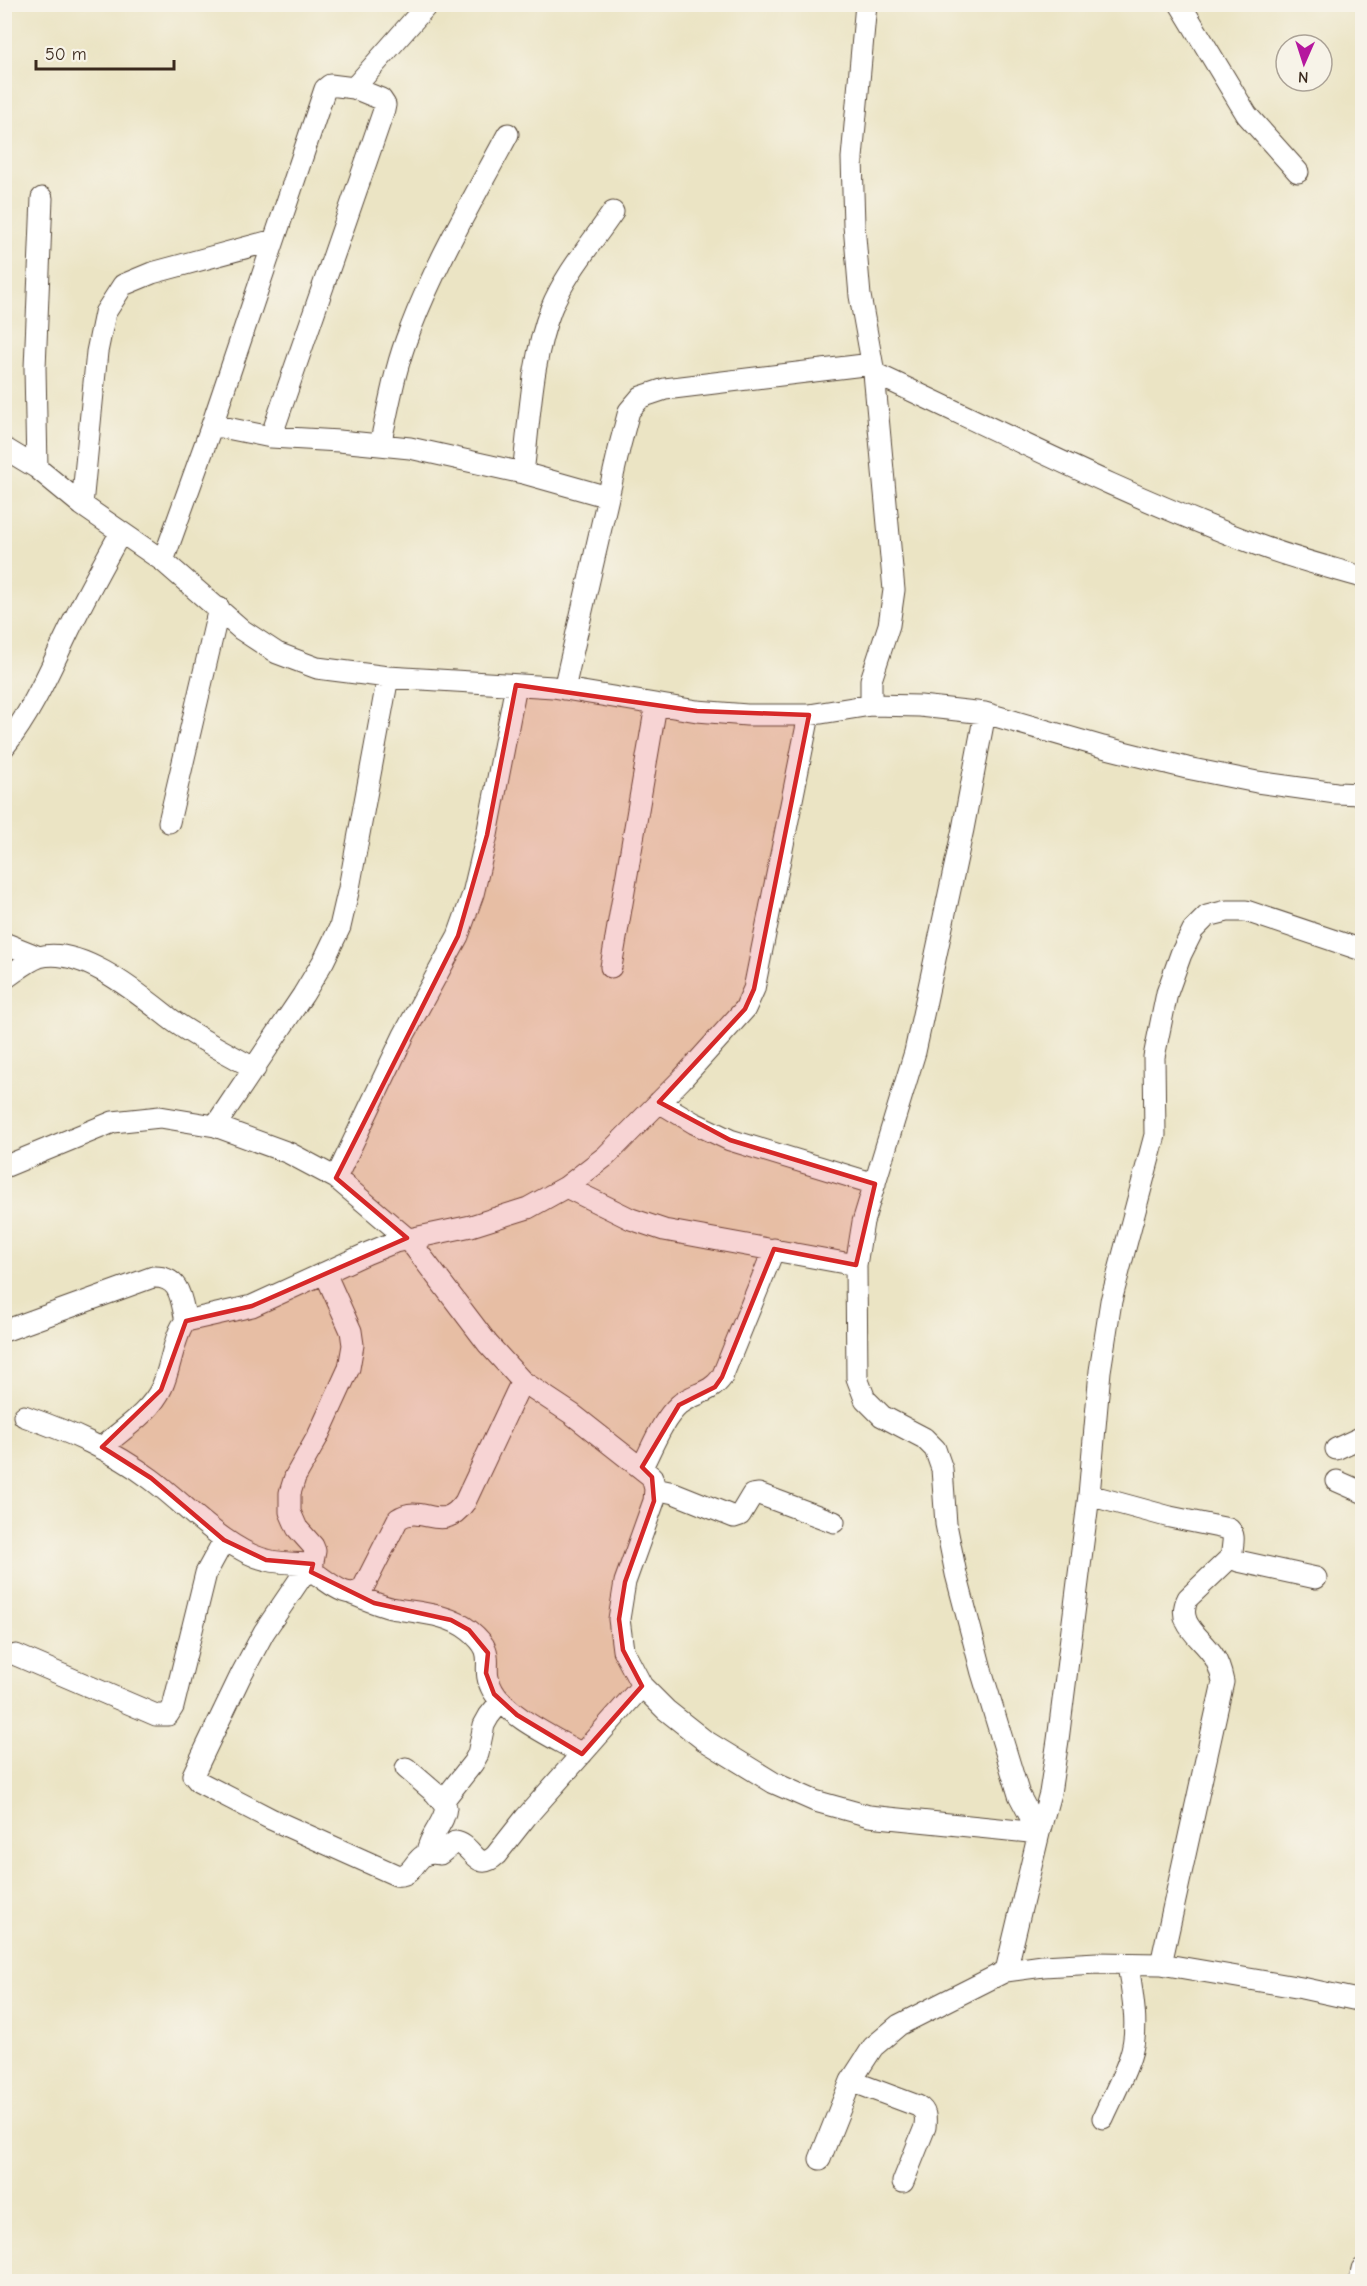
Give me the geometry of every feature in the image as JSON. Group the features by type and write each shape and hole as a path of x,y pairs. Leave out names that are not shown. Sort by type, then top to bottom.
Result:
{"street":[{"path":"354,88 428,4"},
{"path":"866,4 852,158 854,225 860,296 873,369 894,590 889,625 871,680 871,705"},
{"path":"1180,4 1247,115 1298,172"},
{"path":"163,561 212,425 325,89 334,84 354,88 381,99 385,105 271,437"},
{"path":"380,445 394,382 409,331 450,244 508,134"},
{"path":"37,468 35,346 42,198"},
{"path":"523,473 541,338 552,307 570,274 613,212"},
{"path":"82,505 99,342 105,313 123,285 152,273 274,240"},
{"path":"564,689 630,411 641,397 665,389 873,369 1071,466 1172,511 1259,546 1362,577"},
{"path":"212,425 271,437 410,448 523,473 608,497"},
{"path":"4,448 37,468 82,505 163,561 242,630 277,653 317,668 388,677 564,689 656,705 747,715 809,715 871,705 920,706 985,713 1103,747 1187,768 1336,794 1362,794"},
{"path":"7,739 38,695 121,532"},
{"path":"169,822 219,608"},
{"path":"215,1126 255,1069 324,960 340,927 388,677"},
{"path":"336,1178 404,1035 458,936 473,894 487,835 516,685"},
{"path":"611,967 656,705"},
{"path":"985,713 963,829 915,1052 863,1222 856,1265 857,1378 865,1399 882,1416 924,1438 935,1449 942,1469 946,1524 956,1574 982,1673 1019,1795 1039,1833"},
{"path":"102,1447 143,1412 161,1389 172,1363 180,1327 186,1321 252,1306 395,1242 471,1226 528,1208 566,1187 606,1156 659,1102 745,1009 754,988 809,715"},
{"path":"1006,1971 1050,1793 1089,1495 1100,1371 1111,1301 1155,1135 1154,1057 1167,993 1192,930 1207,916 1246,911 1362,950"},
{"path":"4,943 39,957 60,956 81,961 109,974 174,1021 255,1069"},
{"path":"4,980 39,957"},
{"path":"659,1102 694,1123 730,1140 875,1184"},
{"path":"4,1167 113,1122 160,1118 215,1126 289,1153 336,1178 409,1240 488,1344 522,1381 572,1414 652,1477 656,1489 654,1501 625,1582 619,1619 623,1650 642,1686 666,1710 704,1740 774,1783 816,1801 869,1816 1039,1833"},
{"path":"566,1187 630,1219 664,1230 856,1265"},
{"path":"642,1467 667,1420 679,1405 715,1387 722,1377 774,1249"},
{"path":"326,1273 351,1331 353,1345 349,1368 318,1437 295,1478 290,1493 290,1512 297,1528 314,1546 312,1568 302,1576 264,1632 193,1774 199,1782 271,1819 396,1875 403,1876 408,1874 421,1856 427,1852 432,1834 446,1813 443,1801 406,1768"},
{"path":"4,1331 153,1277 173,1281 179,1291 186,1321"},
{"path":"352,1594 363,1588 398,1520 405,1515 414,1514 445,1519 457,1513 465,1502 522,1381"},
{"path":"24,1416 73,1433 102,1447 151,1478 224,1540 266,1560 312,1568 352,1594 390,1608 422,1612 451,1620 469,1630 488,1653 486,1673 488,1683 501,1701 517,1715 582,1754"},
{"path":"1336,1449 1362,1437"},
{"path":"1337,1481 1362,1492"},
{"path":"656,1489 697,1501 727,1516 735,1517 740,1515 752,1495 759,1494 834,1522"},
{"path":"1089,1495 1170,1517 1229,1529 1233,1533 1232,1556 1188,1598 1184,1606 1184,1617 1188,1626 1212,1653 1220,1667 1223,1682 1221,1700 1161,1964"},
{"path":"16,1654 156,1715 168,1715 173,1707 206,1573 224,1540"},
{"path":"1232,1556 1245,1563 1316,1578"},
{"path":"427,1852 440,1854 450,1845 460,1842 478,1860 490,1860 642,1686"},
{"path":"443,1801 478,1754 484,1725 501,1701"},
{"path":"820,2158 850,2081 873,2047 898,2025 1006,1971 1097,1963 1161,1964 1302,1988 1362,2001"},
{"path":"1103,2118 1130,2056 1134,2036 1134,2009 1128,1964"},
{"path":"850,2081 924,2110 925,2127 903,2182"},
{"path":"1360,2282 1362,2269"}],"highlighted area":[{"path":"516,685 697,711 809,715 754,989 745,1009 659,1102 730,1140 875,1184 856,1265 774,1249 722,1377 715,1387 679,1405 642,1467 652,1477 654,1501 625,1582 619,1619 623,1650 642,1686 582,1754 517,1715 494,1694 486,1673 488,1653 469,1630 451,1620 374,1603 311,1572 313,1564 266,1560 224,1540 151,1478 102,1447 161,1390 186,1321 252,1306 407,1238 336,1178 458,936 487,835"}]}
